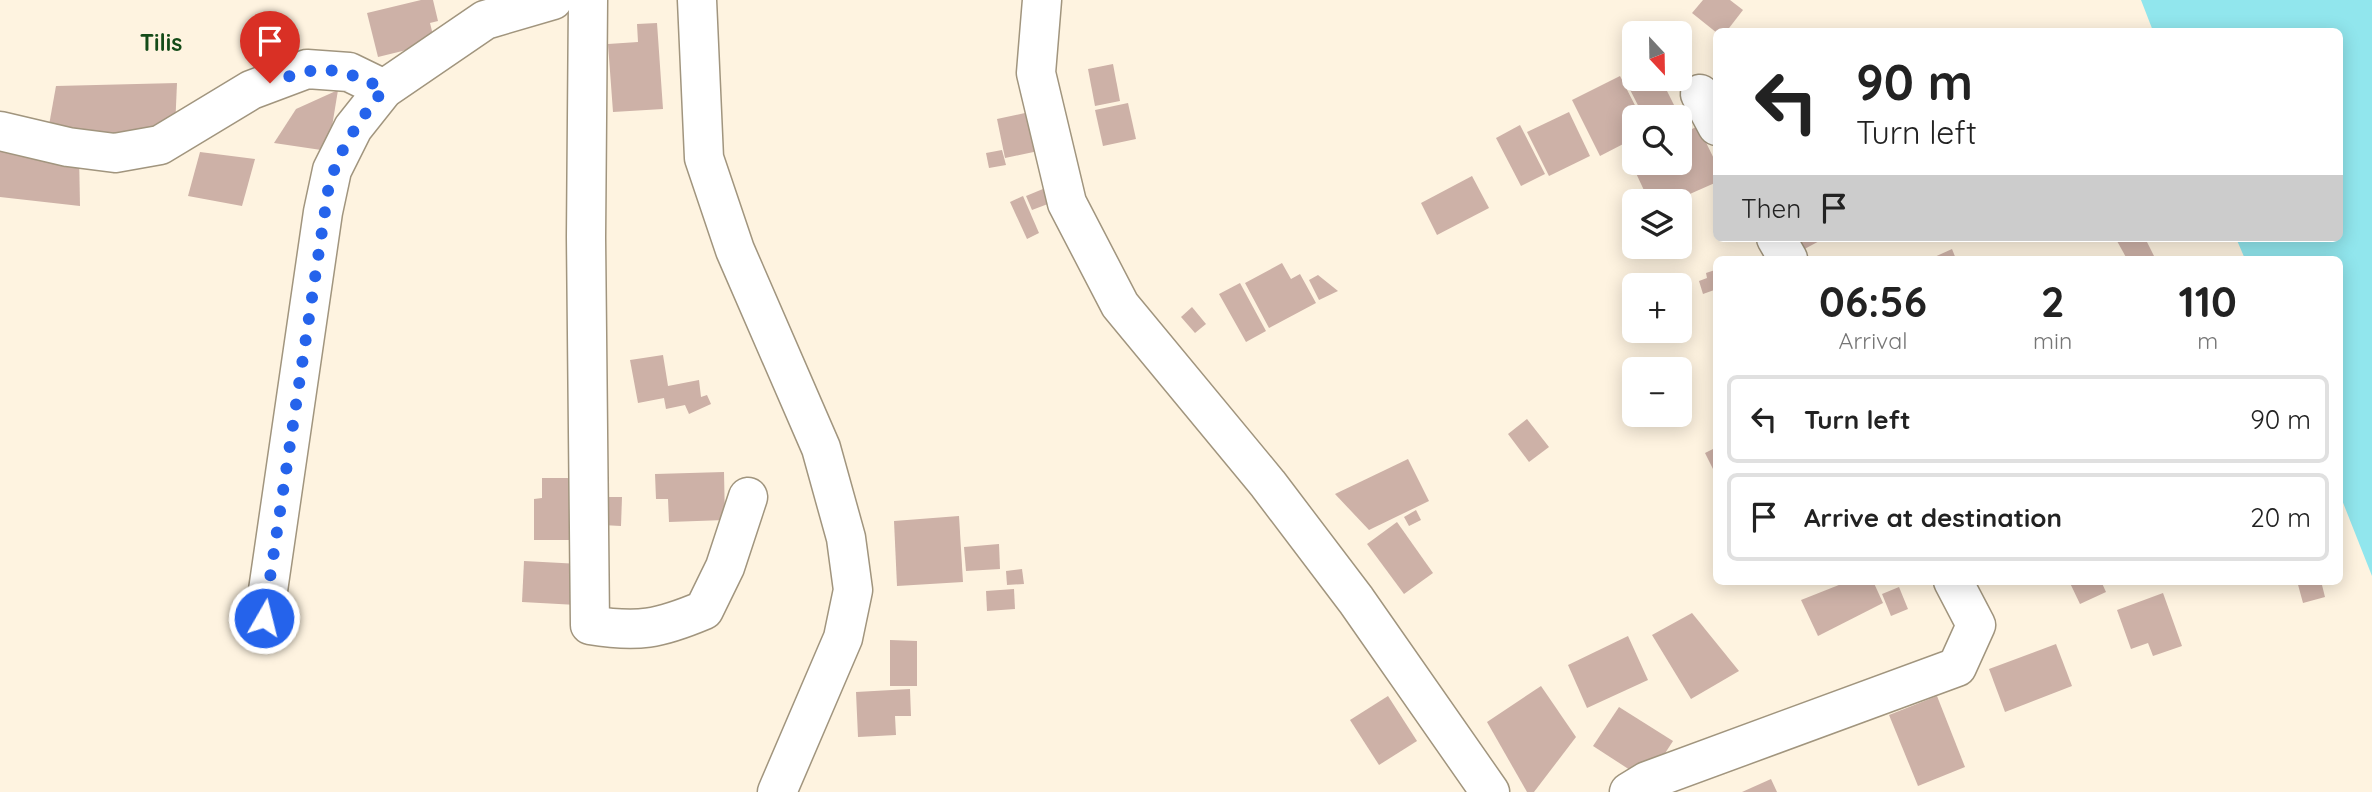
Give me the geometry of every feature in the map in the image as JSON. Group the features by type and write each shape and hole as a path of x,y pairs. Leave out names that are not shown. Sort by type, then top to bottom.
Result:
{"street":[{"path":"264,618 332,170 354,128 384,89 485,20 553,0"},
{"path":"588,0 586,237 590,625 627,631 667,625 704,610 725,567 748,497"},
{"path":"697,0 704,158 735,250 821,448 846,538 853,590 844,638 777,792"},
{"path":"1042,0 1036,73 1067,202 1120,305 1268,484 1348,589 1490,792"},
{"path":"0,131 68,147 115,153 159,145 251,90 307,69 349,72 384,89"},
{"path":"1629,792 1647,781 1957,667 1976,625 1955,585"}],"water":[{"path":"2141,0 2372,0 2372,576 2343,503 2343,256 2244,256 2238,242 2343,242 2343,28 2152,28"}],"building":[{"path":"421,0 433,0 438,21 430,23 435,43 378,57 367,13"},
{"path":"1703,0 1730,0 1743,10 1729,28 1713,30 1692,13"},
{"path":"657,23 663,109 613,112 608,44 638,42 637,24"},
{"path":"1113,64 1120,101 1095,106 1088,69"},
{"path":"1620,76 1622,91 1628,91 1635,105 1622,105 1622,145 1600,156 1572,100"},
{"path":"177,83 175,129 46,142 56,86"},
{"path":"338,90 328,151 274,143 296,109"},
{"path":"1631,91 1667,91 1674,105 1638,105"},
{"path":"1128,103 1136,139 1103,146 1095,110"},
{"path":"1034,111 1043,150 1005,158 997,119"},
{"path":"1569,112 1590,156 1549,176 1527,132"},
{"path":"1520,125 1545,174 1521,186 1496,138"},
{"path":"1698,126 1713,157 1713,184 1692,193 1692,189 1643,189 1637,175 1692,175 1692,129"},
{"path":"0,140 79,153 80,206 0,197"},
{"path":"1002,150 1006,165 989,168 986,153"},
{"path":"200,152 255,159 242,206 188,196"},
{"path":"1472,176 1489,208 1437,235 1421,203"},
{"path":"1055,184 1061,199 1032,210 1026,196"},
{"path":"1023,196 1039,233 1027,239 1010,202"},
{"path":"1791,242 1818,242 1797,253"},
{"path":"2118,242 2147,242 2154,256 2125,256"},
{"path":"1952,249 1955,256 1937,256"},
{"path":"1282,263 1291,279 1300,274 1316,303 1269,328 1245,283"},
{"path":"1713,271 1713,290 1703,294 1699,281 1707,278 1706,273"},
{"path":"1318,275 1338,291 1319,300 1309,280"},
{"path":"1240,283 1266,331 1246,342 1219,294"},
{"path":"1192,307 1206,324 1195,333 1181,317"},
{"path":"663,355 668,386 699,380 701,397 707,395 711,404 689,414 685,405 666,409 664,398 638,403 630,360"},
{"path":"1527,419 1549,447 1529,462 1508,434"},
{"path":"1713,449 1713,469 1705,453"},
{"path":"1408,459 1429,501 1369,530 1335,494"},
{"path":"724,472 725,520 669,522 668,499 656,499 655,474"},
{"path":"542,478 580,478 580,540 534,540 534,499 542,498"},
{"path":"602,497 622,497 621,526 602,525"},
{"path":"1416,510 1421,520 1409,526 1404,517"},
{"path":"959,516 963,582 897,586 894,521"},
{"path":"1397,522 1433,573 1404,594 1367,544"},
{"path":"999,544 1000,569 966,571 964,547"},
{"path":"524,561 580,564 577,605 522,602"},
{"path":"1022,569 1024,584 1007,585 1006,571"},
{"path":"1839,585 1875,585 1883,603 1818,636 1801,600"},
{"path":"2071,585 2103,585 2106,592 2080,604"},
{"path":"2298,585 2322,585 2325,597 2303,603"},
{"path":"1899,587 1908,609 1891,616 1882,594"},
{"path":"1014,589 1015,609 987,611 986,591"},
{"path":"2163,593 2182,646 2153,656 2148,643 2131,649 2117,610"},
{"path":"1692,613 1739,671 1691,699 1652,635"},
{"path":"1628,636 1648,680 1587,708 1568,665"},
{"path":"890,640 917,641 917,686 890,686"},
{"path":"2056,644 2072,686 2005,712 1989,669"},
{"path":"1541,686 1576,737 1534,792 1527,792 1487,722"},
{"path":"910,689 911,716 895,716 896,735 858,737 856,692"},
{"path":"1388,696 1417,741 1379,765 1350,720"},
{"path":"1937,696 1965,767 1918,786 1889,715"},
{"path":"1619,707 1673,741 1647,781 1593,746"},
{"path":"1771,779 1777,792 1742,792"}],"district":[{"name":"Tilis","path":"161,43"}],"route":[{"path":"264,618 323,212 332,170 354,128 384,89 349,72 307,69 270,83"}]}
